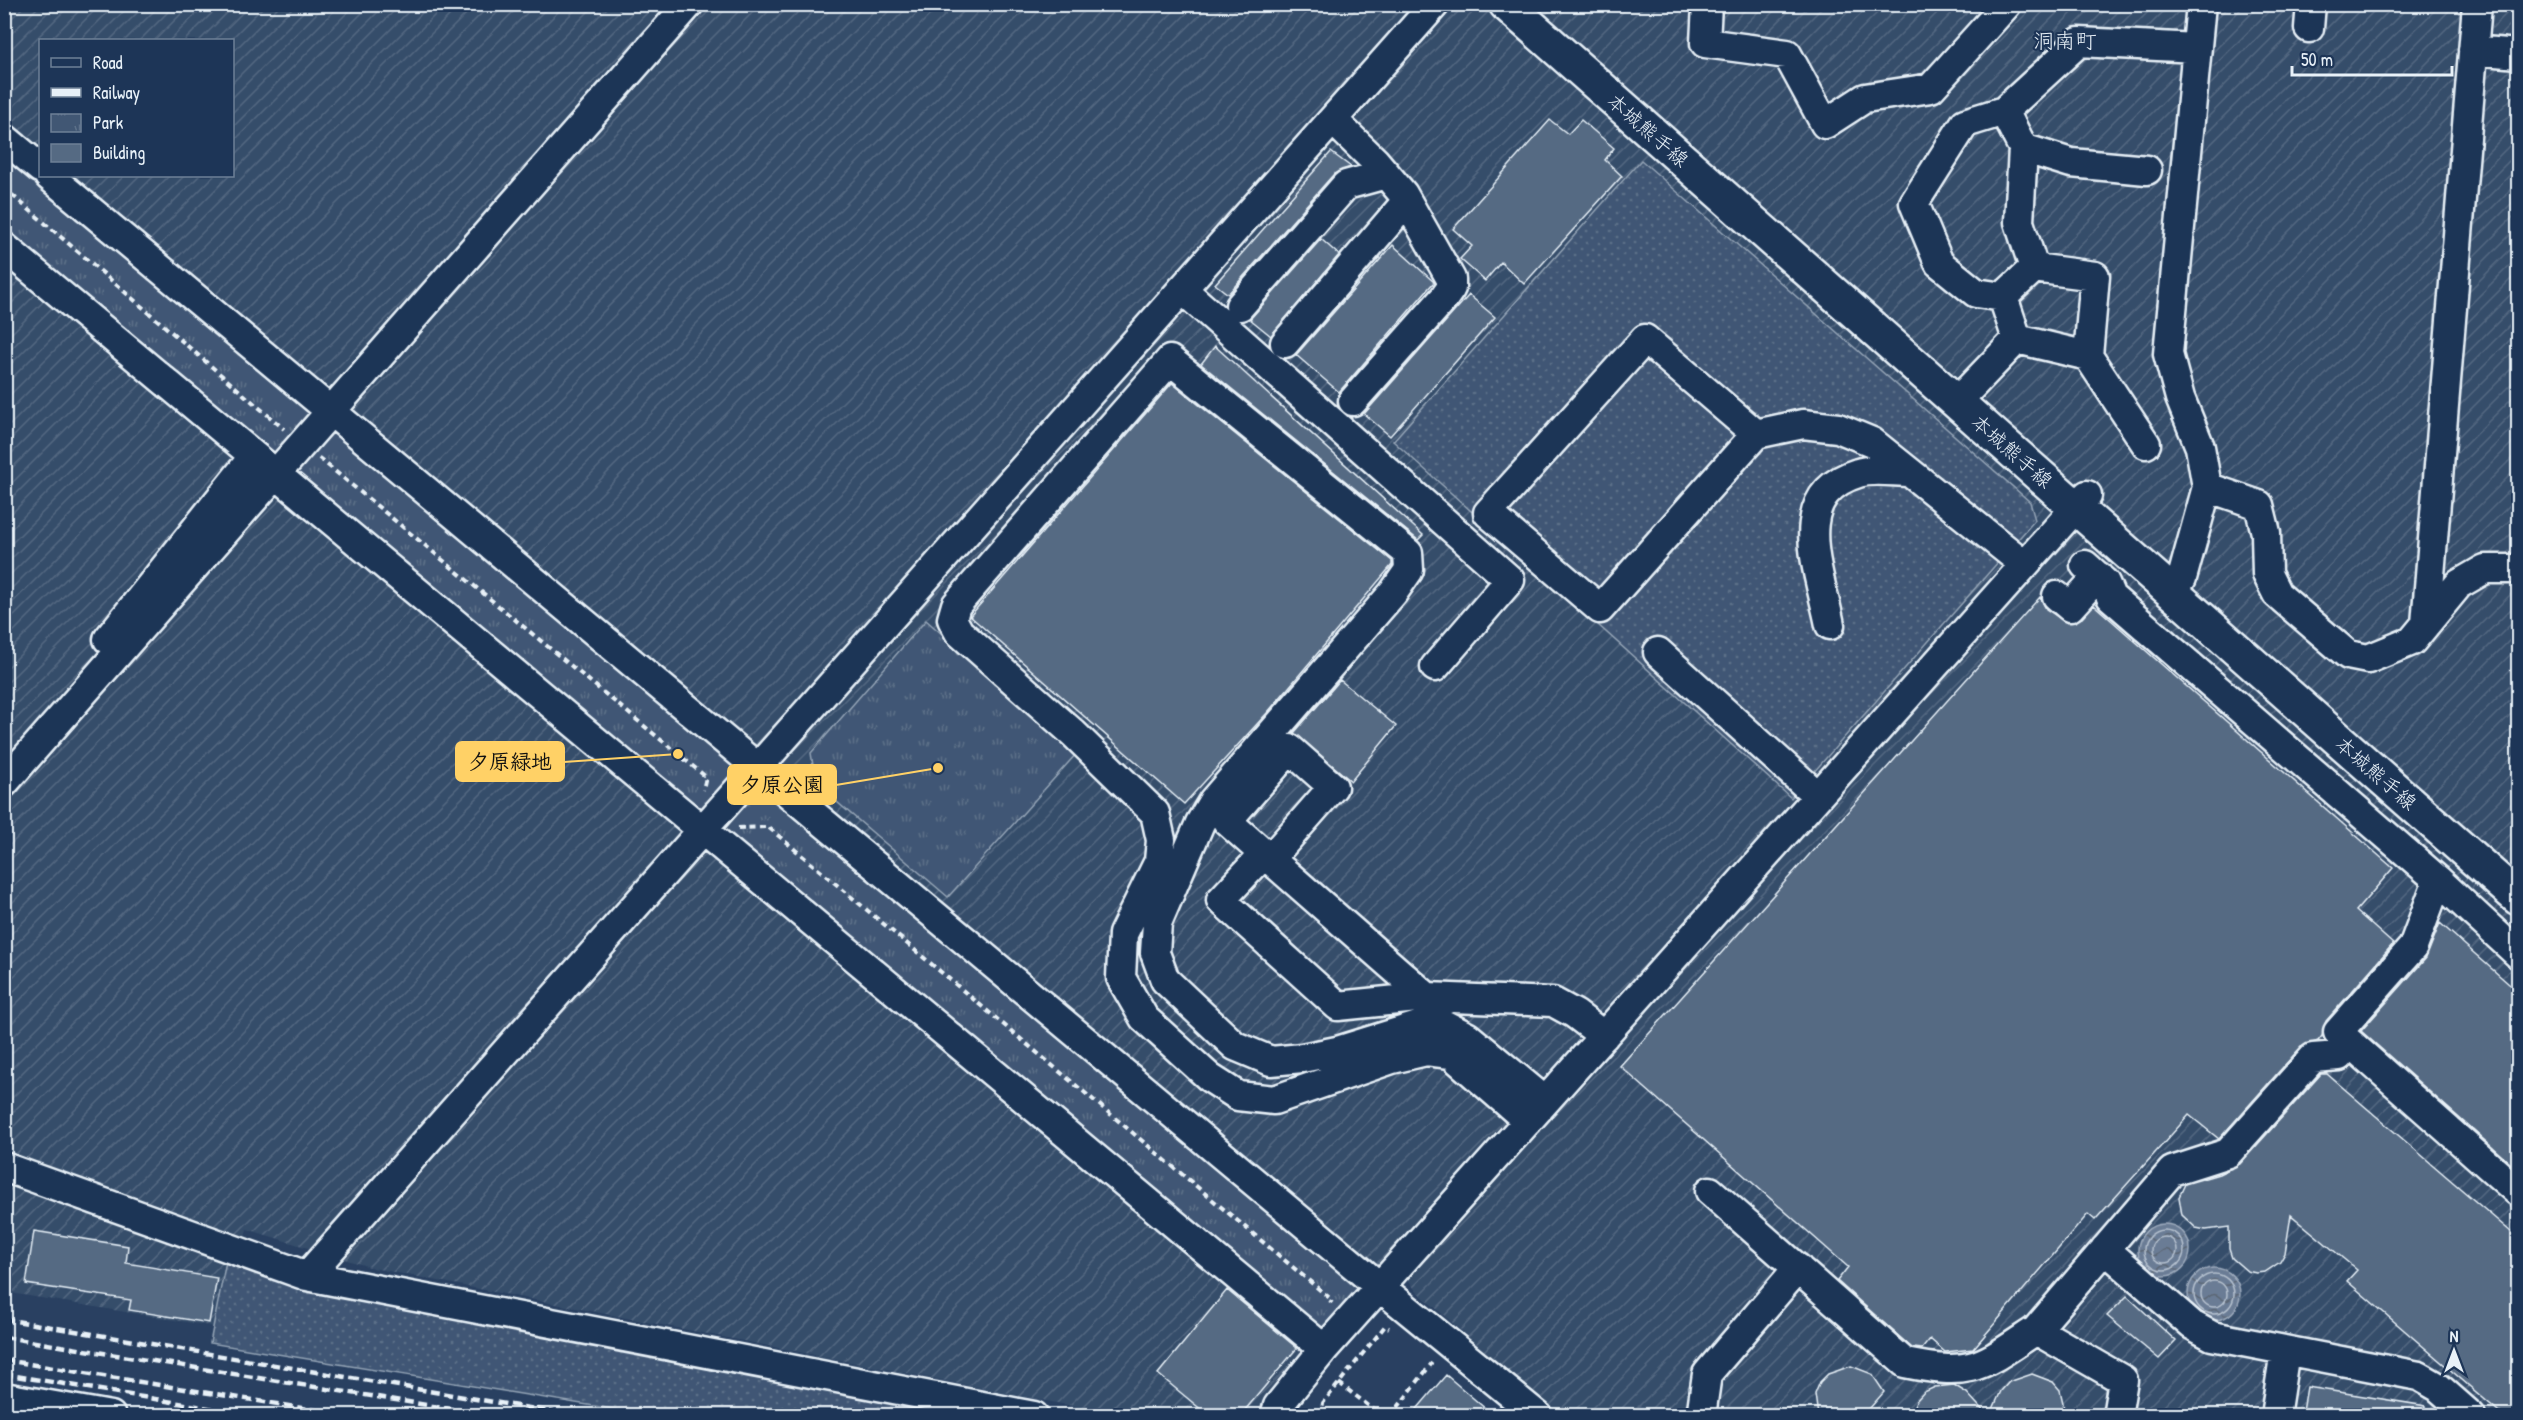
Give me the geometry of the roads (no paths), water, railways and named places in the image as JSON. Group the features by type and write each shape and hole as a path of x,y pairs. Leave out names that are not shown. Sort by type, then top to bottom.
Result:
{"main road":[{"name":"本城熊手線","path":"1506,4 2081,501 2518,898"},
{"name":"本城熊手線","path":"1531,4 1968,390 2081,501 2182,578 2518,874"}],"street":[{"path":"4,783 689,4"},
{"path":"307,1276 1435,4"},
{"path":"1707,4 1705,43 1787,54 1825,124 1865,98 1931,88 2007,4"},
{"path":"2182,578 2207,487 2200,447 2180,398 2168,354 2201,4"},
{"path":"2426,624 2477,4"},
{"path":"2003,297 1976,292 1939,263 1914,203 1965,123 2004,111 2079,42 2197,48"},
{"path":"2473,50 2518,54"},
{"path":"2004,111 2023,148 2019,222 2034,268"},
{"path":"1333,120 1386,174 1407,201 1451,279 1451,288 1353,401"},
{"path":"4,138 39,167"},
{"path":"2023,148 2071,164 2147,170"},
{"path":"1240,306 1346,185 1386,174"},
{"path":"50,177 1380,1287 1538,1416"},
{"path":"1285,342 1407,201"},
{"path":"4,247 277,475 710,821 1331,1341"},
{"path":"2003,297 2034,268"},
{"path":"2034,268 2095,276 2088,356 2146,444"},
{"path":"1182,289 1510,580 1435,667"},
{"path":"2003,297 2017,339"},
{"path":"1756,434 1645,339 1488,513 1600,609 1756,434 1803,424 1838,428 1872,442 2024,564"},
{"path":"1968,390 2017,339"},
{"path":"2017,339 2088,356"},
{"path":"1170,360 1408,553 1409,570 1394,593 1213,801 1200,823 1157,923 1155,953 1165,980 1235,1046 1271,1061 1337,1051 1424,1024 1445,1025 1468,1037 1537,1111 1451,1054 1426,1051 1392,1059 1274,1100 1238,1096 1210,1078 1144,1018 1121,978 1123,934 1159,861 1161,840 1155,813 1072,733 959,632 952,619 956,604 1170,360"},
{"path":"4,769 254,456"},
{"path":"1830,625 1813,537 1813,515 1819,499 1837,483 1860,472 1909,472"},
{"path":"2207,487 2259,505 2266,532 2267,574 2277,594 2348,655 2368,659 2412,641 2459,584 2485,569 2518,569"},
{"path":"1275,1416 1278,1406 1331,1341 2081,501"},
{"path":"2057,596 2070,607 2091,570 2105,583 2111,597 2438,880 2518,954"},
{"path":"1658,652 1818,796"},
{"path":"1427,997 1267,856 1221,900 1338,1006 1427,997 1553,1002 1575,1014 1604,1036"},
{"path":"2438,880 2413,947 2338,1032 2518,1192"},
{"path":"1710,1191 1905,1362 1936,1369 1963,1370 1988,1361 2036,1330 2172,1171 2228,1153 2313,1058 2339,1056 2350,1043"},
{"path":"4,1167 307,1276 1034,1416"},
{"path":"2105,1249 2192,1325 2212,1336 2419,1376 2438,1387 2471,1416"},
{"path":"1701,1416 1707,1374 1798,1268"},
{"path":"2036,1330 2123,1380 2117,1416"},
{"path":"2275,1416 2285,1351"},
{"path":"4,1397 111,1416"}],"water":[{"path":"2159,1224 2169,1224 2183,1231 2190,1250 2183,1269 2169,1276 2159,1276 2149,1272 2142,1265 2138,1255 2138,1245 2142,1235 2149,1228"},
{"path":"2209,1268 2219,1268 2233,1275 2240,1294 2233,1313 2219,1320 2209,1320 2199,1316 2192,1309 2188,1299 2188,1289 2192,1279 2199,1272"}],"railway":[{"path":"4,1319 576,1416"},
{"path":"4,1337 495,1416"},
{"path":"4,1360 352,1416"},
{"path":"4,1374 257,1416"}],"place":[{"name":"夕原緑地","path":"678,754"},
{"name":"夕原公園","path":"938,768"}],"district":[{"name":"洞南町","path":"2065,41"}]}
